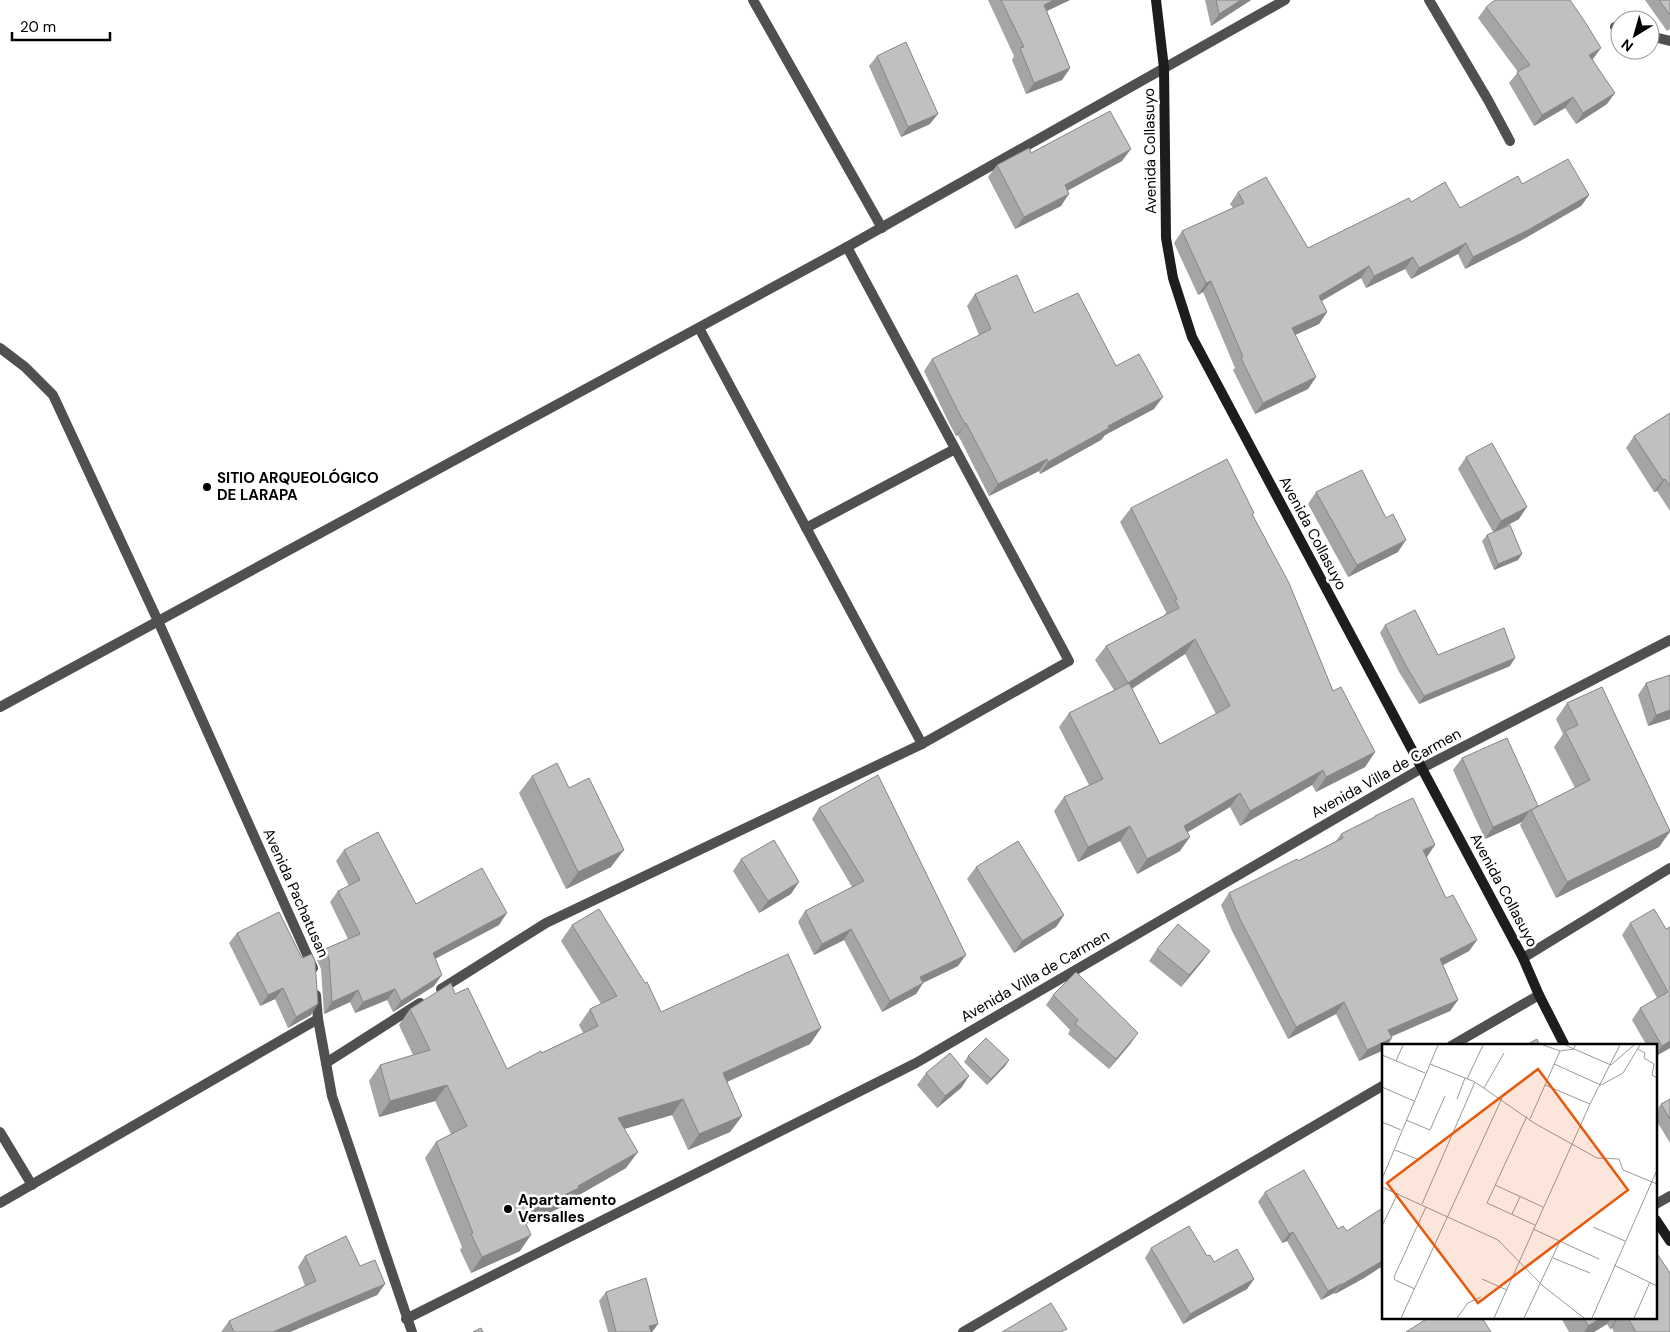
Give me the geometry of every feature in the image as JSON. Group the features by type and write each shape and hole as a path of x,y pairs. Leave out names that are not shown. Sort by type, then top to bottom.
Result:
{"street":[{"path":"753,0 882,228"},
{"name":"Avenida Collasuyo","path":"1156,0 1164,68 1166,238 1172,278 1192,337 1522,958 1564,1044"},
{"path":"0,707 848,247 1285,0"},
{"path":"1429,0 1510,141"},
{"path":"326,1062 546,923 922,744 1069,661 848,247"},
{"path":"699,328 922,744"},
{"name":"Avenida Pachatusan","path":"0,348 25,367 54,395 158,621 314,970 318,1019 332,1096 406,1319 412,1332"},
{"path":"806,528 956,449"},
{"name":"Avenida Villa de Carmen","path":"406,1319 916,1063 1422,768 1670,640"},
{"path":"1522,958 1670,868"},
{"path":"1454,1044 1539,994"},
{"path":"0,1203 318,1019"},
{"path":"963,1332 1382,1086"},
{"path":"0,1132 32,1185"},
{"path":"1658,1203 1670,1196"},
{"path":"1658,1223 1670,1241"}],"building":[{"path":"1001,0 1054,0 1044,5 1070,68 1034,83 1020,48 1024,47"},
{"path":"1216,0 1241,0 1219,14"},
{"path":"1495,0 1570,0 1601,48 1589,55 1615,93 1583,113 1573,97 1542,115 1517,72 1530,65 1486,7"},
{"path":"1659,0 1670,0 1670,15"},
{"path":"906,42 938,114 908,127 877,56"},
{"path":"1110,111 1131,149 1065,185 1069,194 1024,217 997,165 1029,148 1031,153"},
{"path":"1568,159 1589,195 1528,230 1473,257 1466,243 1419,268 1413,257 1374,276 1369,266 1319,296 1327,312 1292,328 1316,377 1263,403 1241,358 1243,357 1211,281 1206,283 1182,231 1244,203 1238,192 1266,177 1308,248 1409,198 1411,202 1445,182 1460,208 1518,176 1522,184"},
{"path":"1017,275 1034,313 1078,293 1116,366 1139,354 1163,397 1108,426 1109,428 1048,462 1047,459 998,484 932,359 991,329 975,294"},
{"path":"1670,413 1670,486 1665,479 1663,480 1634,436"},
{"path":"1492,443 1527,507 1501,521 1466,457"},
{"path":"1227,459 1254,513 1252,514 1289,583 1333,691 1341,687 1375,752 1326,777 1323,770 1250,811 1240,793 1184,826 1190,837 1147,859 1130,826 1088,847 1064,797 1103,779 1069,713 1129,683 1160,744 1230,706 1195,639 1128,683 1106,646 1179,608 1175,600 1177,599 1131,508"},
{"path":"1362,470 1386,518 1393,514 1406,540 1357,565 1316,492"},
{"path":"1510,525 1522,554 1498,564 1487,535"},
{"path":"1415,610 1438,655 1504,628 1515,658 1424,696 1385,625"},
{"path":"1670,675 1670,710 1656,715 1646,683"},
{"path":"1602,687 1670,831 1567,882 1531,810 1590,780 1565,731 1578,725 1567,703"},
{"path":"1507,738 1538,806 1493,827 1462,758"},
{"path":"557,763 569,788 589,778 624,850 578,872 532,776"},
{"path":"878,775 966,955 920,977 923,983 890,1001 851,929 822,944 805,911 864,881 819,808"},
{"path":"1413,798 1435,845 1423,850 1446,898 1453,895 1477,940 1440,959 1458,1000 1388,1030 1392,1038 1367,1050 1344,1002 1296,1027 1240,919 1229,893 1343,838 1341,834"},
{"path":"378,832 416,904 482,868 507,913 433,953 442,975 401,1001 395,989 363,1002 358,990 332,1002 329,958 325,949 360,934 338,891 360,880 344,850"},
{"path":"774,840 799,882 768,901 741,859"},
{"path":"1018,841 1064,915 1022,941 976,867"},
{"path":"599,909 645,983 647,982 661,1012 788,954 821,1028 723,1073 742,1116 699,1134 683,1099 618,1118 638,1152 578,1186 579,1188 522,1215 531,1235 482,1257 471,1234 473,1233 436,1142 467,1126 447,1085 390,1101 380,1065 430,1050 410,1009 451,983 455,994 468,988 507,1069 541,1051 542,1053 598,1026 590,1009 617,996 572,925"},
{"path":"1654,909 1666,929 1670,927 1670,1041 1662,1046 1640,1008 1668,992 1630,923"},
{"path":"279,912 302,958 312,954 315,961 318,1004 296,1017 283,988 268,995 237,933"},
{"path":"1178,924 1210,951 1189,975 1157,949"},
{"path":"1076,972 1138,1033 1116,1059 1075,1024 1078,1020 1053,995"},
{"path":"986,1038 1009,1060 991,1079 968,1056"},
{"path":"1537,1039 1539,1044 1528,1044"},
{"path":"950,1053 969,1076 945,1096 926,1073"},
{"path":"1670,1099 1670,1119 1661,1104"},
{"path":"1304,1170 1338,1229 1343,1226 1347,1231 1382,1208 1382,1261 1328,1291 1293,1232 1289,1234 1265,1192"},
{"path":"1189,1226 1207,1256 1210,1255 1214,1262 1237,1249 1254,1279 1190,1314 1151,1248"},
{"path":"346,1236 360,1266 375,1260 385,1284 273,1332 234,1332 229,1321 316,1281 305,1256"},
{"path":"1658,1255 1670,1273 1670,1332 1636,1332 1629,1320 1658,1320"},
{"path":"646,1278 658,1324 649,1326 651,1332 616,1332 606,1292"},
{"path":"1051,1303 1067,1329 1061,1332 1002,1332"},
{"path":"1425,1320 1483,1320 1491,1332 1406,1332"},
{"path":"1585,1320 1598,1320 1588,1326"},
{"path":"481,1328 483,1332 473,1332"}],"place":[{"name":"SITIO ARQUEOLÓGICO DE LARAPA","path":"207,487"},
{"name":"Apartamento Versalles","path":"508,1209"}]}
